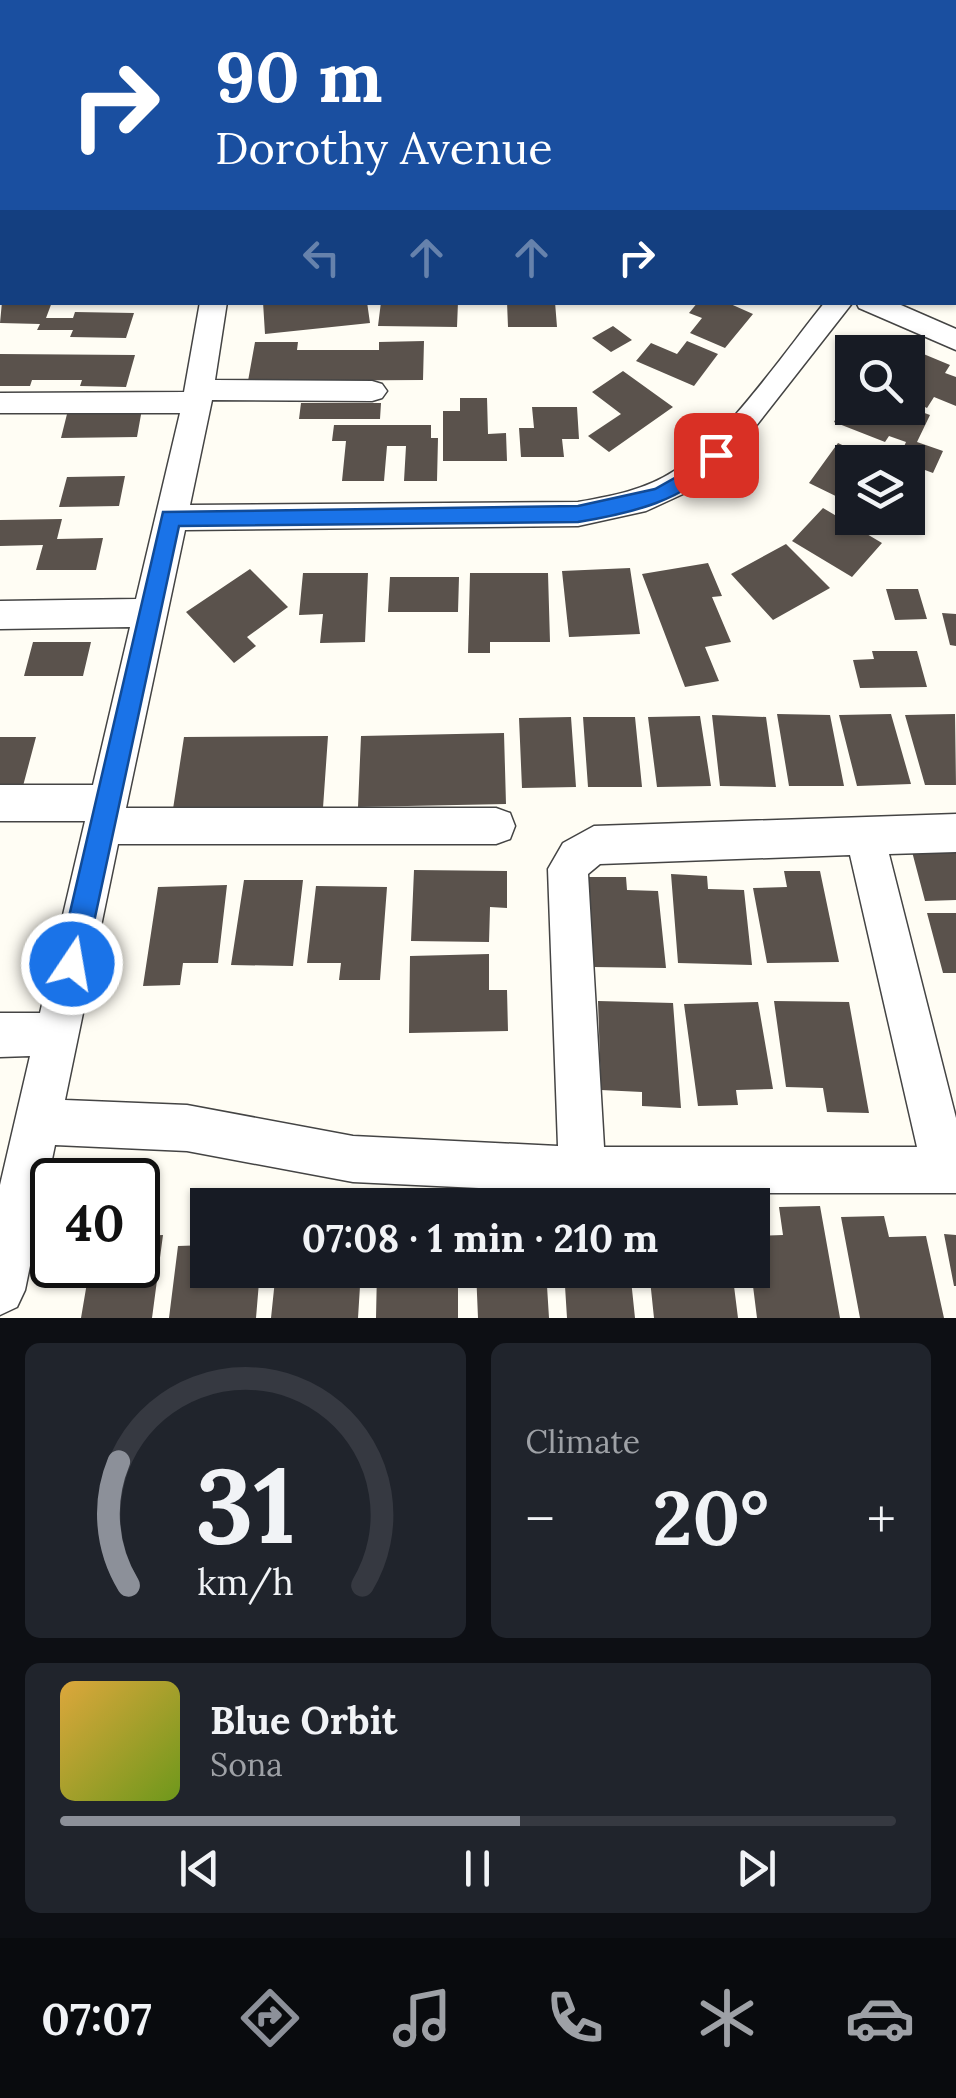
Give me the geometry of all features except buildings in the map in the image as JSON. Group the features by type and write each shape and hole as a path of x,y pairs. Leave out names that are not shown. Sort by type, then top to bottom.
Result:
{"street":[{"path":"2,1265 198,396 213,305"},
{"path":"171,518 578,514 620,508 662,495 694,477 716,455 838,305"},
{"path":"875,305 956,340"},
{"path":"0,403 372,391"},
{"path":"0,616 149,614"},
{"path":"0,803 105,814 496,826"},
{"path":"582,1170 568,869 577,856 594,845 956,833"},
{"path":"36,1121 187,1128 353,1158 582,1170 951,1170 865,836"},
{"path":"0,1034 56,1034"}],"route":[{"path":"72,964 171,518 578,514 620,508 662,495 694,477 716,455"}]}
